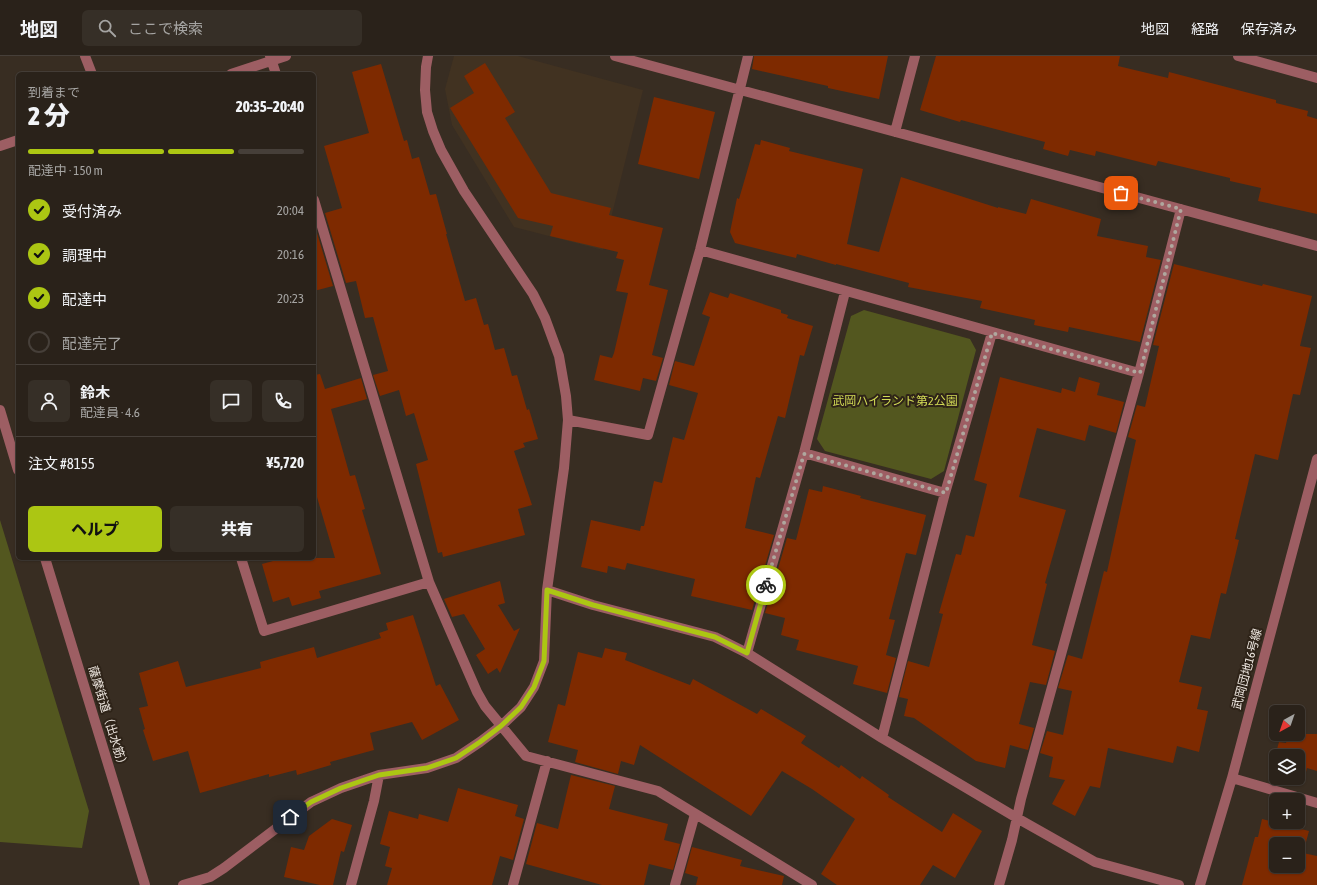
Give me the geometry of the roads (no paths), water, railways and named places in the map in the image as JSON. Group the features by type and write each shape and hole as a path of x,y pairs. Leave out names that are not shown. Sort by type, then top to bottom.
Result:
{"street":[{"path":"85,56 91,72"},
{"path":"236,72 271,59 286,56"},
{"path":"182,885 210,877 220,872 311,802 341,788 379,775 427,768 456,758 501,726 521,707 534,687 544,661 547,590 564,468 568,420 566,396 559,356 545,318 533,294 464,191 441,150 427,112 425,90 428,56"},
{"path":"615,56 1317,246"},
{"path":"568,420 648,435 700,250 738,90 748,56"},
{"path":"894,132 915,56"},
{"path":"1238,56 1317,78"},
{"path":"271,59 275,72"},
{"path":"0,146 16,141"},
{"path":"316,207 429,582 476,692 485,706 526,756 658,791 812,885"},
{"path":"999,885 1140,373 1181,209"},
{"path":"700,250 845,292 1140,373"},
{"path":"747,653 804,454 845,292"},
{"path":"882,738 946,493 992,333"},
{"path":"0,410 16,463"},
{"path":"804,454 946,493"},
{"name":"武岡団地16号線","path":"1200,885 1232,778 1317,459"},
{"name":"薩摩街道（出水筋）","path":"46,560 145,885"},
{"path":"243,560 264,631 429,582"},
{"path":"547,590 593,605 715,637 747,653 882,738 1017,818 1095,862 1178,885"},
{"path":"513,885 547,761"},
{"path":"352,885 374,801 379,775"},
{"path":"1232,778 1317,802"},
{"path":"675,885 695,814"}],"park label":[{"name":"武岡ハイランド第2公園","path":"895,401"}]}
